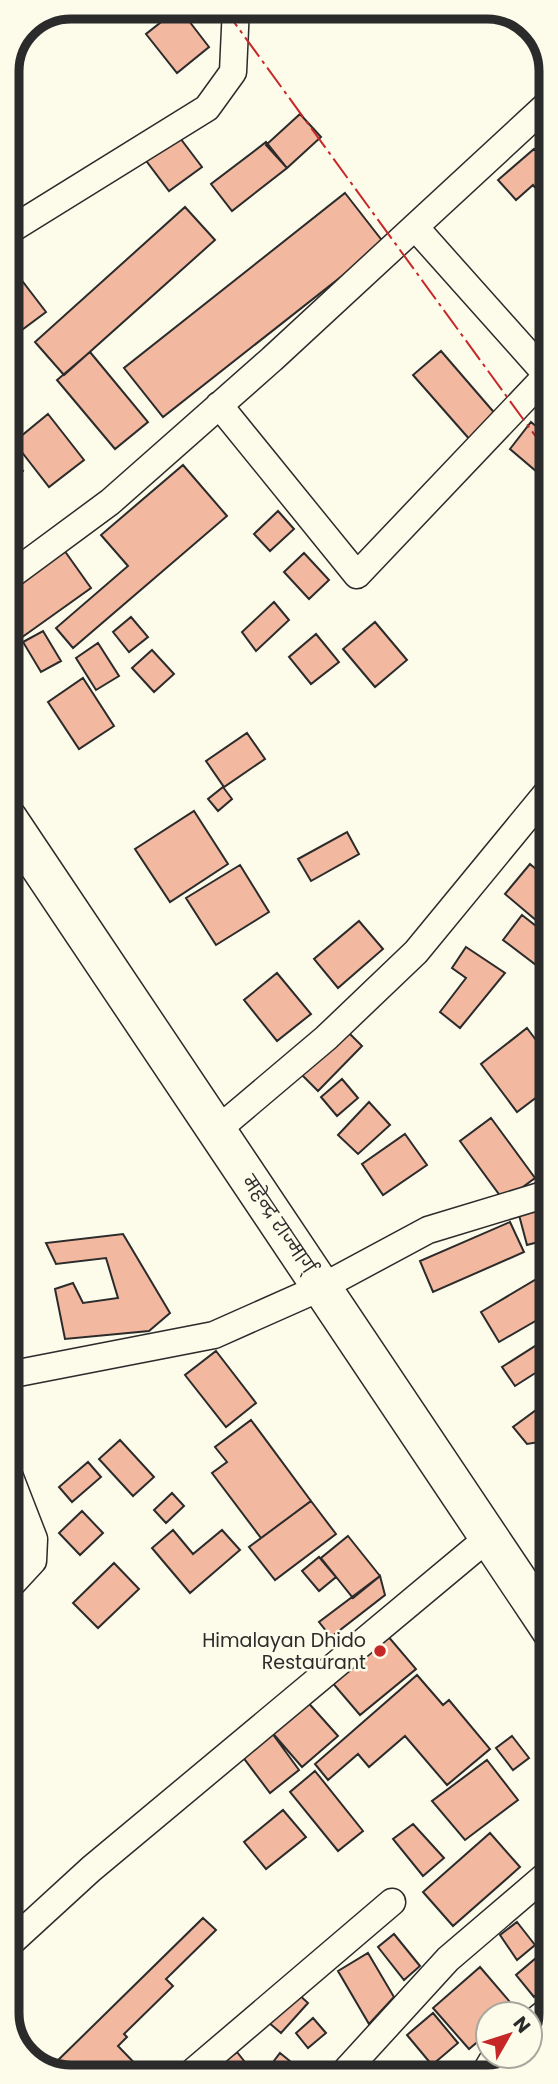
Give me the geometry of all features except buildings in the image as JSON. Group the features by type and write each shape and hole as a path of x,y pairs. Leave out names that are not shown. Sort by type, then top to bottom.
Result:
{"highway":[{"name":"महेन्द्र राज्मार्ग्","path":"19,835 539,1612"}],"street":[{"path":"19,225 207,108 233,72 235,19"},
{"path":"19,569 110,502 539,112"},
{"path":"415,227 539,366"},
{"path":"219,405 357,575 539,383"},
{"path":"216,1130 326,1038 416,952 539,802"},
{"path":"19,1373 214,1335 322,1287 428,1230 539,1196"},
{"path":"19,1500 34,1539 33,1561 19,1576"},
{"path":"19,1935 91,1869 488,1537"},
{"path":"351,2065 448,1959 539,1881"},
{"path":"201,2065 392,1902"}],"power":[{"path":"232,19 539,441"}],"place":[{"name":"Himalayan Dhido Restaurant","path":"380,1651"}]}
